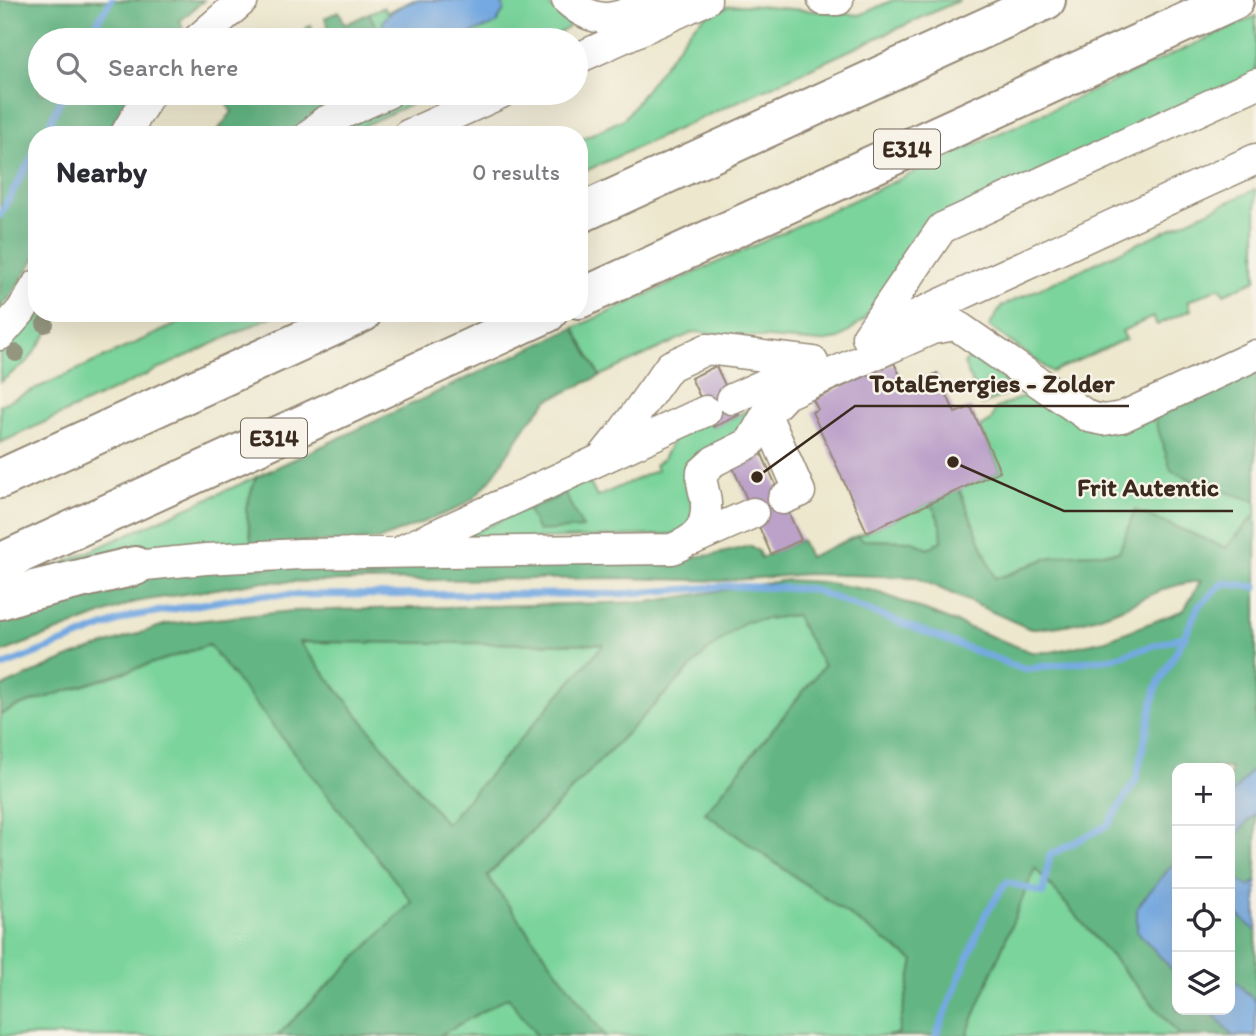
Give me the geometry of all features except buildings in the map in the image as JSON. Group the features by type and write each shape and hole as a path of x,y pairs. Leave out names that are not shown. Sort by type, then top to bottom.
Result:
{"highway":[{"path":"588,210 1046,0"},
{"name":"E314","path":"588,295 1234,0"},
{"path":"0,479 342,322"},
{"name":"E314","path":"0,563 527,322"},
{"path":"0,600 135,566"}],"lane":[{"path":"211,28 243,0"},
{"path":"567,0 581,12 601,18 621,16 656,0"},
{"path":"588,54 706,0"},
{"path":"823,0 838,0"},
{"path":"867,337 942,228 1256,84"},
{"path":"130,126 143,105"},
{"path":"320,126 362,105"},
{"path":"426,126 469,105"},
{"path":"396,554 487,505 600,460 1256,159"},
{"path":"0,335 28,309"},
{"path":"692,540 703,526 707,503 701,483 702,472 714,461 750,443 766,415 786,394 932,329 956,325 1076,397 1089,417 1104,420 1122,417 1256,355"},
{"path":"600,460 622,433 657,365 707,349 813,362"},
{"path":"766,415 800,492 783,499"},
{"path":"135,566 300,554 672,549 753,513"}],"green space":[{"path":"0,0 204,0 180,21 183,28 28,28 28,105 131,105 118,126 28,126 28,269 0,309"},
{"path":"414,0 544,0 569,27 376,28 369,13 384,7 387,12"},
{"path":"893,0 960,0 588,170 588,136 624,119 690,30 705,16 729,6 746,5 860,15"},
{"path":"339,11 345,25 369,13 376,28 329,28 325,18"},
{"path":"1256,16 1256,75 937,223 863,320 839,339 820,342 694,332 600,376 574,328"},
{"path":"227,105 344,105 302,126 221,126 232,112"},
{"path":"379,105 409,105 363,126 340,126"},
{"path":"1256,189 1256,280 1224,294 1220,287 1188,301 1191,310 1157,325 1153,317 1122,331 1126,339 1052,372 989,326 1002,306"},
{"path":"34,322 56,322 28,361 0,382 0,351"},
{"path":"181,322 260,322 0,443 0,405"},
{"path":"574,328 600,376 548,400 528,423 491,479 474,498 456,509 378,540 252,545 246,508 256,477"},
{"path":"970,357 1017,389 982,405 964,364"},
{"path":"1256,365 1256,501 1205,486 1171,470 1153,413"},
{"path":"1035,391 1099,430 1153,413 1190,480 1256,501 1256,514 1226,548 1135,510 1119,552 1060,555 995,578 959,489 1000,471 980,427 991,421 995,409"},
{"path":"750,409 748,428 744,435 731,445 706,457 697,511 681,534 452,542 589,481 597,497 657,470 655,465 663,459 675,436 710,418 714,427"},
{"path":"256,477 246,508 252,545 23,581"},
{"path":"959,489 995,578 1060,555 1119,552 1135,510 1226,548 1256,514 1256,1036 1180,1036 1035,868 967,1033 969,1036 886,1036 898,1034 914,961 705,813 824,666 795,615 745,622 705,653 487,876 605,1036 537,1036 508,997 438,1036 277,1036 412,902 209,645 13,708 0,715 0,688 72,656 167,624 292,611 649,602 787,580 821,582 875,591 1031,652 1051,652 1106,640 1184,610 1201,581 1165,589 1090,619 1038,628 1028,628 915,577 808,574 721,581 623,578 259,582 135,602 0,653 0,610 170,569 658,559 713,555 750,546 758,551 761,558 801,540 809,557 857,536 863,540 912,541 928,549 942,540 941,525 931,502","holes":["299,642 603,644 446,824"]},
{"path":"565,494 583,528 538,531 528,510"},
{"path":"931,502 941,525 942,540 928,549 912,541 863,540 857,536"},
{"path":"796,615 824,666 705,813 914,961 898,1034 605,1036 487,877 705,653 745,622"},
{"path":"299,642 604,644 446,824"},
{"path":"209,645 413,902 277,1036 0,1036 0,715 13,708"},
{"path":"1035,867 1180,1036 969,1036 967,1033"},
{"path":"508,997 537,1036 438,1036"}],"water":[{"path":"417,0 502,0 504,10 496,24 485,28 383,28 385,19 395,9"},
{"path":"1256,765 1256,813 1235,836 1235,826 1235,790"},
{"path":"1172,865 1172,970 1137,931 1137,907"},
{"path":"1235,878 1249,886 1256,882 1256,931 1235,912"},
{"path":"1235,981 1256,1002 1256,1036 1233,1036 1214,1015 1235,1015"}],"waterway":[{"path":"94,28 111,0"},
{"path":"48,126 58,105"},
{"path":"0,215 28,164"},
{"path":"0,667 132,616 255,595 621,594 730,586 811,589 1023,669 1113,658 1185,636 1198,607 1223,583 1256,587"},
{"path":"936,1036 985,915 1007,882 1043,893 1050,855 1108,825 1136,780 1156,688 1185,636"}],"place":[{"name":"Frit Autentic","path":"953,462"},
{"name":"TotalEnergies - Zolder","path":"757,477"}]}
